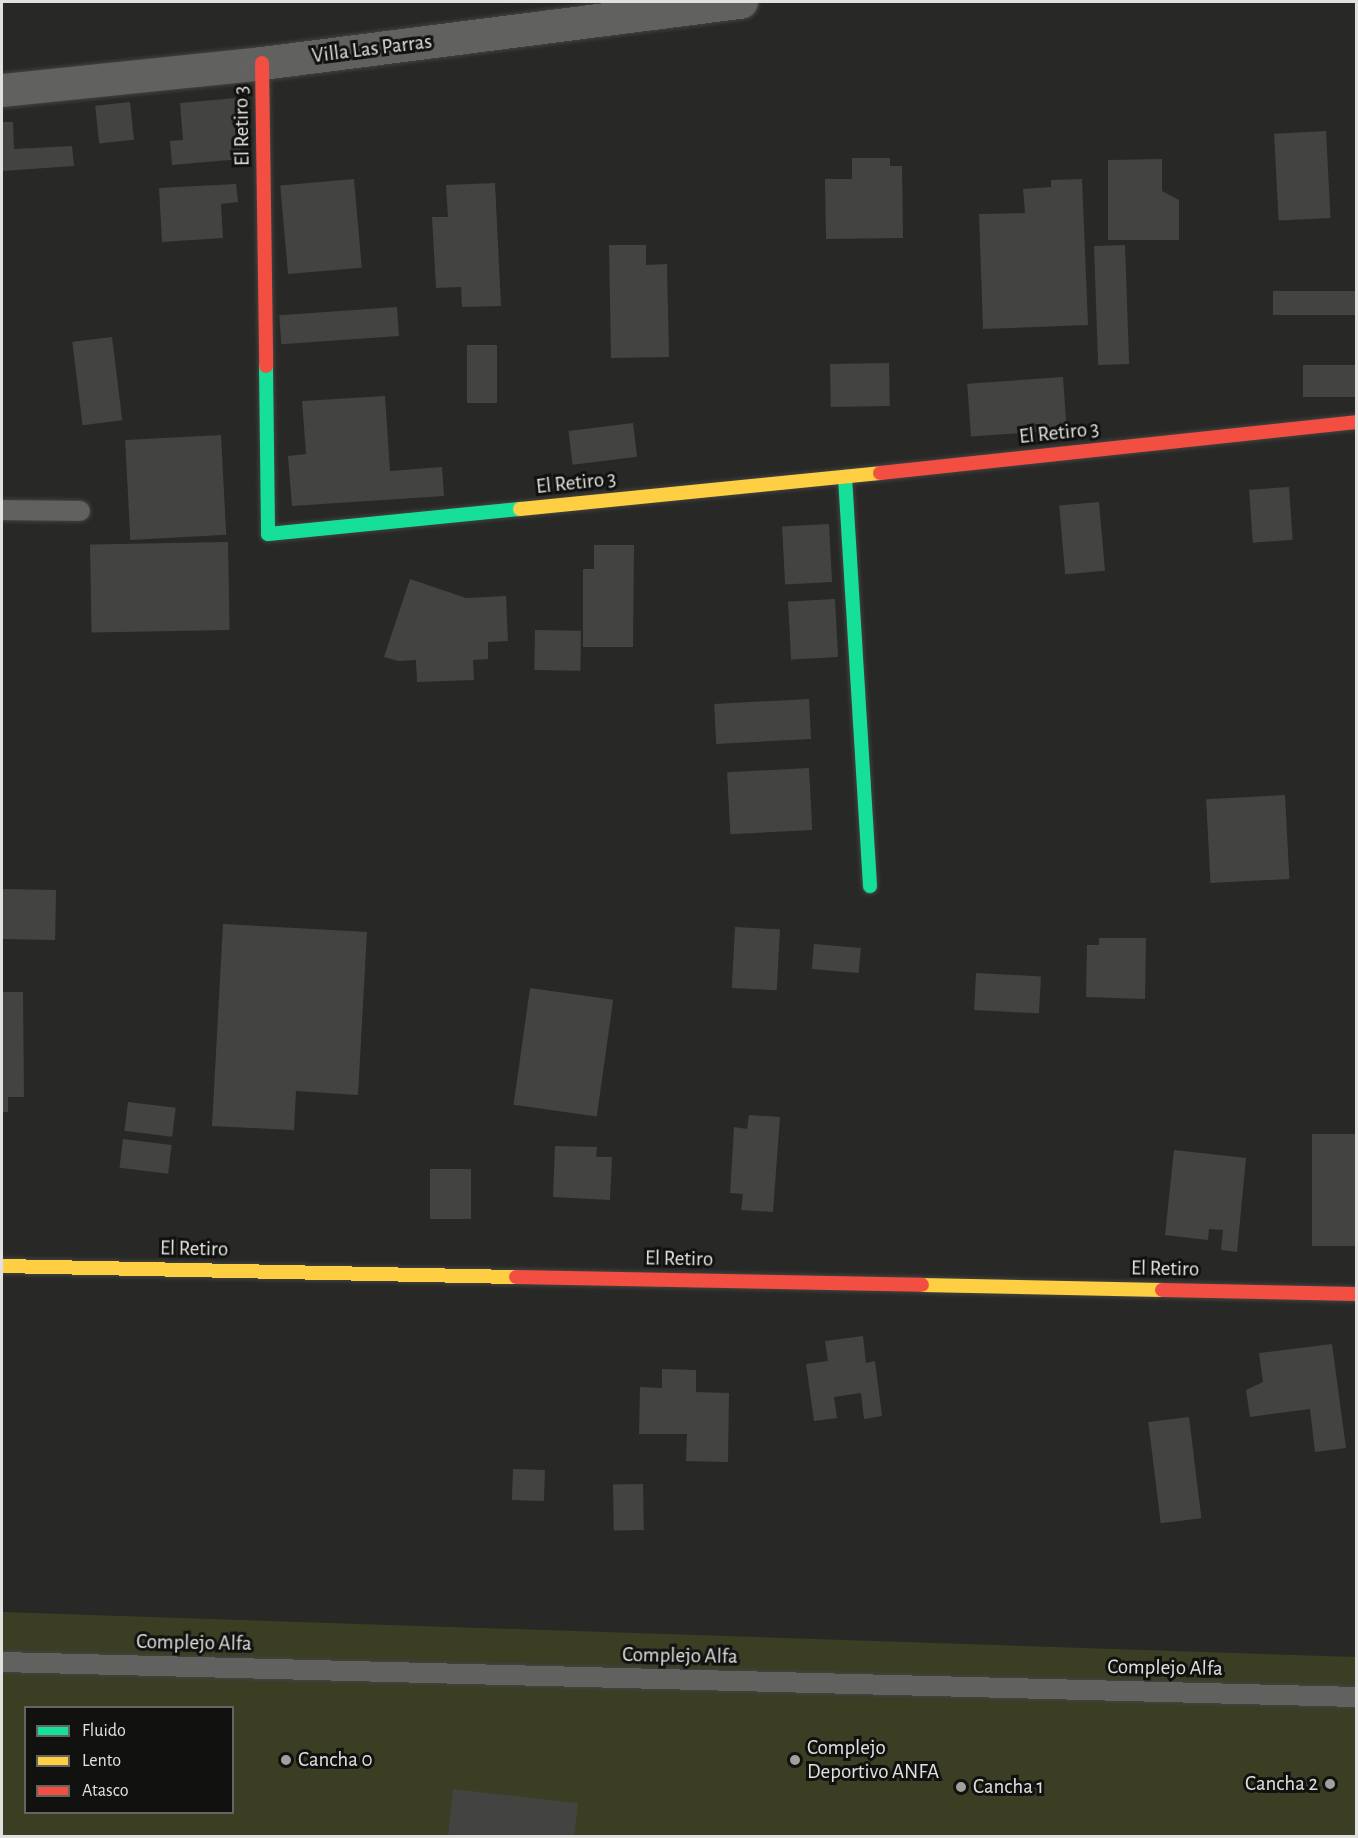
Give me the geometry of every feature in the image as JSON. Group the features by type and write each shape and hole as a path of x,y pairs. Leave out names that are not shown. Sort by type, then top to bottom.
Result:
{"street":[{"name":"Villa Las Parras","path":"2,90 262,63 741,2"},
{"name":"El Retiro 3","path":"262,63 268,534 845,477 1356,422"},
{"path":"845,477 870,886"},
{"name":"El Retiro","path":"2,1266 1356,1294"}],"lane":[{"path":"2,510 80,511"},
{"name":"Complejo Alfa","path":"2,1662 1356,1697"}],"green space":[{"name":"Complejo Deportivo ANFA","path":"2,1612 1356,1657 1356,1836 2,1836"}],"building":[{"path":"236,98 241,159 172,165 170,141 183,140 180,103"},
{"path":"130,102 134,140 99,143 95,106"},
{"path":"2,122 13,122 14,149 72,146 74,166 2,171"},
{"path":"1326,131 1331,218 1279,221 1274,134"},
{"path":"852,158 890,158 890,166 902,166 903,238 826,239 825,179 852,179"},
{"path":"1162,159 1162,191 1179,200 1179,240 1108,240 1108,160"},
{"path":"354,179 362,268 288,274 280,185"},
{"path":"1082,179 1088,325 983,329 979,214 1025,213 1023,189 1051,187 1051,180"},
{"path":"495,183 501,306 462,307 461,287 436,288 432,217 448,217 446,185"},
{"path":"236,184 238,202 221,204 223,238 162,242 159,188"},
{"path":"609,245 646,245 646,265 667,264 669,357 611,358"},
{"path":"1125,245 1129,364 1098,365 1094,246"},
{"path":"1273,291 1356,291 1356,315 1273,315"},
{"path":"397,307 399,336 281,344 279,315"},
{"path":"112,337 122,420 83,425 72,342"},
{"path":"467,345 497,345 497,403 467,403"},
{"path":"889,363 890,406 831,407 830,364"},
{"path":"1303,365 1356,365 1356,397 1303,397"},
{"path":"1063,377 1067,430 971,437 967,384"},
{"path":"385,396 390,471 442,467 444,496 292,506 288,456 306,454 302,401"},
{"path":"633,423 637,457 573,465 568,431"},
{"path":"221,435 226,535 130,540 125,440"},
{"path":"1289,487 1293,540 1253,543 1249,490"},
{"path":"1099,502 1105,571 1065,574 1059,505"},
{"path":"829,524 832,582 785,584 782,526"},
{"path":"228,542 230,630 92,632 90,544"},
{"path":"594,545 634,545 633,647 583,647 583,569 594,569"},
{"path":"410,579 466,598 506,596 508,641 488,642 488,659 473,660 474,680 417,682 416,660 398,661 384,657"},
{"path":"835,599 838,657 791,659 788,601"},
{"path":"535,630 581,631 580,671 534,670"},
{"path":"809,699 811,739 716,744 714,704"},
{"path":"809,768 812,830 730,834 727,772"},
{"path":"1285,795 1289,879 1211,883 1206,799"},
{"path":"2,889 56,890 55,940 2,939"},
{"path":"223,924 367,932 358,1095 296,1091 294,1130 212,1126"},
{"path":"735,927 780,929 777,990 732,988"},
{"path":"1099,938 1146,938 1145,999 1086,997 1087,945 1099,945"},
{"path":"814,944 861,948 859,973 812,969"},
{"path":"976,973 1041,976 1039,1013 974,1010"},
{"path":"530,988 613,1000 597,1117 514,1105"},
{"path":"2,992 23,992 24,1097 8,1097 8,1112 2,1112"},
{"path":"128,1102 176,1108 172,1137 124,1131"},
{"path":"749,1115 780,1117 773,1212 741,1210 743,1194 730,1193 734,1127 747,1129"},
{"path":"1312,1134 1356,1134 1356,1246 1312,1246"},
{"path":"123,1139 172,1145 168,1174 119,1168"},
{"path":"555,1146 597,1147 596,1157 612,1157 610,1200 553,1197"},
{"path":"1174,1150 1246,1158 1237,1252 1221,1250 1223,1230 1209,1229 1208,1240 1165,1235"},
{"path":"430,1169 471,1169 471,1219 430,1219"},
{"path":"863,1336 866,1363 875,1361 882,1416 864,1419 861,1393 834,1397 837,1418 814,1421 806,1364 828,1361 825,1341"},
{"path":"1332,1344 1346,1448 1315,1452 1310,1409 1250,1417 1246,1390 1263,1382 1259,1353"},
{"path":"662,1369 696,1370 696,1392 729,1393 728,1462 686,1461 687,1434 639,1434 640,1387 662,1388"},
{"path":"1189,1417 1201,1518 1161,1523 1148,1422"},
{"path":"513,1469 545,1470 544,1501 512,1500"},
{"path":"643,1484 644,1530 614,1531 613,1485"},
{"path":"453,1789 578,1803 574,1836 448,1836"}],"traffic: fast":[{"path":"266,366 268,534 520,509"},
{"path":"845,477 870,886"}],"traffic: slow":[{"path":"520,509 880,473"},
{"path":"2,1266 516,1277"},
{"path":"922,1285 1162,1290"}],"traffic: jam":[{"path":"262,63 266,366"},
{"path":"880,473 1356,422"},
{"path":"516,1277 922,1285"},
{"path":"1162,1290 1356,1294"}],"place":[{"name":"Cancha 0","path":"286,1760"},
{"name":"Complejo Deportivo ANFA","path":"795,1760"},
{"name":"Cancha 2","path":"1330,1784"},
{"name":"Cancha 1","path":"961,1787"}]}
